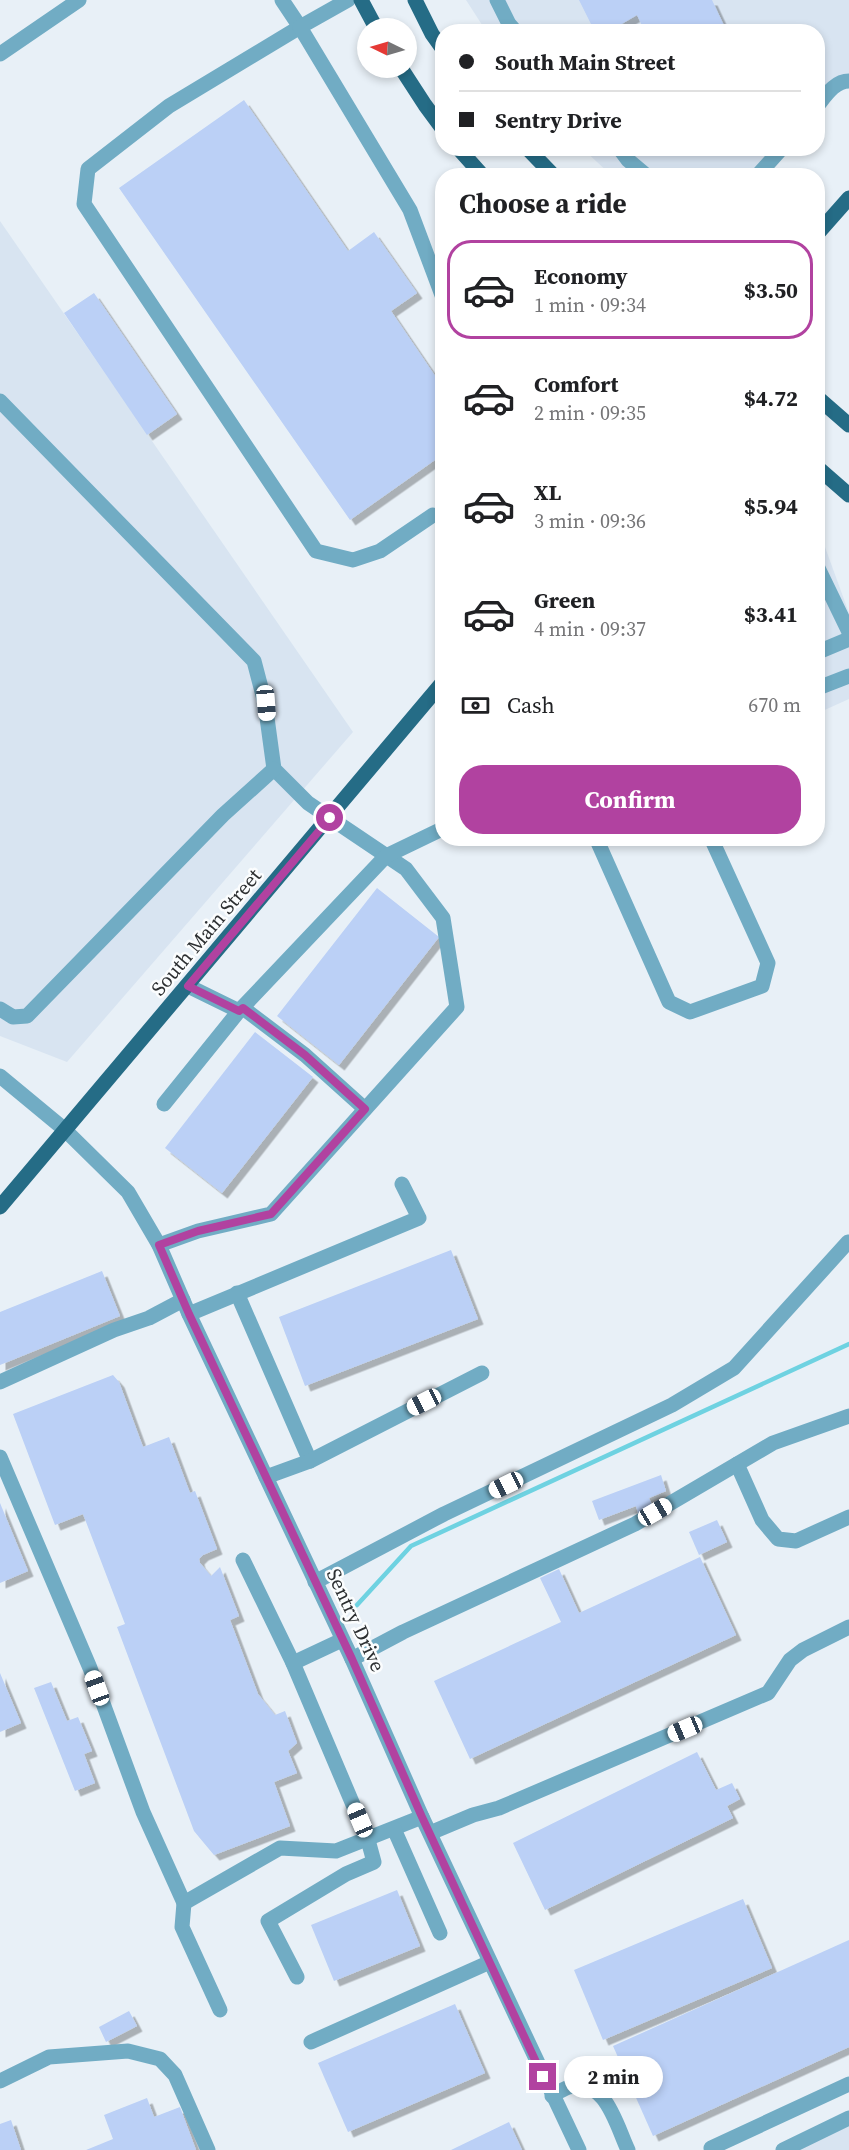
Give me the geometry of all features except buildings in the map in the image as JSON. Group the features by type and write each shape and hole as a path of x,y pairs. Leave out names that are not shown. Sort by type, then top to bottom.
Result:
{"main road":[{"path":"361,0 371,18"},
{"path":"415,0 435,38"},
{"path":"407,78 435,119"},
{"path":"465,156 476,168"},
{"path":"535,156 546,168"},
{"path":"825,224 849,198"},
{"path":"825,404 849,425"},
{"path":"825,474 849,495"},
{"name":"South Main Street","path":"0,1207 435,691"}],"street":[{"path":"0,54 80,0"},
{"path":"282,0 410,210 435,276"},
{"path":"348,0 169,106 88,169 84,204 316,551 353,560 380,552 435,518"},
{"path":"497,0 509,24"},
{"path":"825,97 836,85 842,81 849,81"},
{"path":"625,156 638,168"},
{"path":"764,168 775,156"},
{"path":"0,401 254,661 266,703 274,769 308,803 406,869 443,918 457,1007 271,1214 198,1231 159,1245"},
{"path":"825,582 849,632"},
{"path":"825,649 849,639"},
{"path":"825,685 849,676"},
{"path":"0,1009 13,1017 27,1016 223,814 274,769"},
{"path":"164,1104 241,1010 386,856 435,832"},
{"path":"600,846 669,1002 690,1012 762,986 768,963 715,846"},
{"path":"188,986 241,1010 305,1055 365,1109"},
{"name":"Sentry Drive","path":"0,1076 64,1129 128,1192 159,1245 352,1659 422,1817 579,2150"},
{"path":"0,1382 114,1330 237,1293 419,1218 402,1184"},
{"path":"315,1582 444,1514 672,1406 734,1368 848,1242"},
{"path":"237,1293 310,1461"},
{"path":"266,1478 310,1461 482,1373"},
{"path":"352,1659 403,1632 635,1524 773,1443 849,1416"},
{"path":"0,1457 90,1668 142,1812 184,1903 182,1927 220,2010"},
{"path":"737,1464 762,1521 778,1539 796,1541 849,1517"},
{"path":"243,1560 293,1663 368,1840 374,1862 346,1874 268,1921 297,1977"},
{"path":"430,1833 473,1815 499,1808 768,1693 789,1660 803,1650 849,1627"},
{"path":"293,1663 342,1641"},
{"path":"184,1903 280,1848 336,1851 422,1817"},
{"path":"394,1829 440,1933"},
{"path":"311,2042 490,1962"},
{"path":"0,2081 49,2057 128,2051 160,2059 175,2075 208,2150"},
{"path":"710,2149 849,2084"},
{"path":"552,2096 569,2087 580,2086 593,2088 603,2095 627,2150"},
{"path":"783,2150 849,2118"}],"shaded area":[{"path":"466,0 849,0 849,77 825,102 825,24 481,24"},
{"path":"591,156 773,156 762,168 603,168"},
{"path":"0,221 353,732 67,1062 0,1036"},
{"path":"825,547 849,613 849,699 825,710"},
{"path":"849,2122 849,2150 785,2150"}],"waterway":[{"path":"357,1605 411,1546 849,1344"}],"route":[{"path":"330,818 188,986 239,1011 243,1008 305,1055 365,1109 271,1214 198,1231 159,1245 543,2077"}]}
